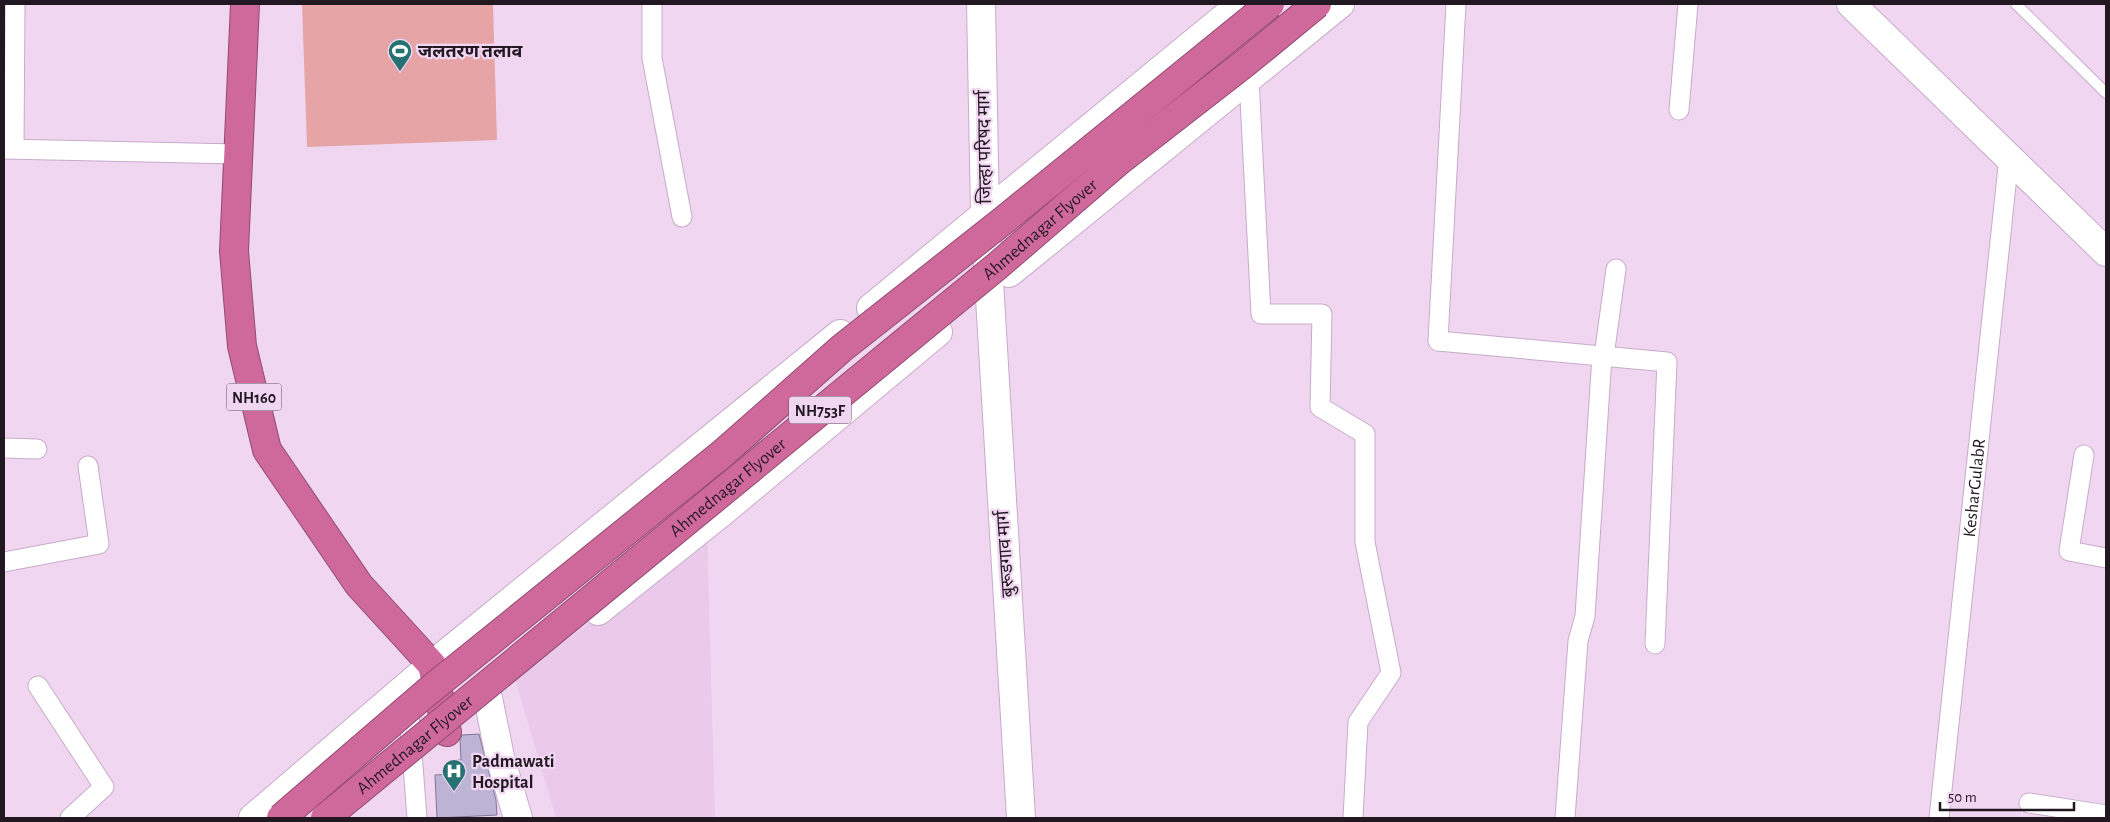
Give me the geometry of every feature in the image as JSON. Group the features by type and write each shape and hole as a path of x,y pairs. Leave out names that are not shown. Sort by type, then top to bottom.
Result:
{"highway":[{"name":"NH160","path":"245,4 234,251 242,346 267,450 359,585 432,665 447,732"},
{"name":"Ahmednagar Flyover","path":"281,818 426,693 722,454 842,348 1004,220 1270,4"},
{"name":"Ahmednagar Flyover","path":"325,818 996,267 1119,161 1245,64 1316,4"}],"street":[{"path":"15,4 9,149 238,154"},
{"path":"652,4 652,58 682,217"},
{"name":"जिल्हा परिषद मार्ग","path":"981,4 985,214 990,289"},
{"path":"253,818 432,665 1241,4"},
{"path":"341,818 488,698 722,512 990,289 1340,4"},
{"path":"1456,4 1438,341 1667,362 1655,644"},
{"path":"1679,110 1688,4"},
{"path":"1851,4 2106,252"},
{"path":"1248,79 1261,314 1322,314 1320,407 1365,434 1365,542 1391,673 1358,722 1353,818"},
{"name":"KesharGulabR","path":"1939,818 2009,157"},
{"path":"1565,818 1578,641 1585,616 1602,356 1604,356 1616,269"},
{"name":"बुरूडगाव मार्ग","path":"990,289 1021,818"},
{"path":"4,448 37,449"},
{"path":"2084,455 2068,551 2106,558"},
{"path":"4,562 99,544 88,466"},
{"path":"38,686 104,787 70,818"},
{"path":"407,688 414,758 417,818"},
{"path":"488,698 500,757 518,818"},
{"path":"2029,803 2106,816"}],"lane":[{"path":"2016,4 2106,93"}],"shaded area":[{"name":"जलतरण तलाव","path":"302,4 493,4 497,140 307,147"},
{"path":"707,535 715,818 556,818 515,679"}],"building":[{"path":"479,734 496,800 497,815 437,818 435,775 452,774 452,760 461,760 460,740 462,735"}],"place":[{"name":"जलतरण तलाव","path":"400,72"},
{"name":"Padmawati Hospital","path":"454,792"}]}
